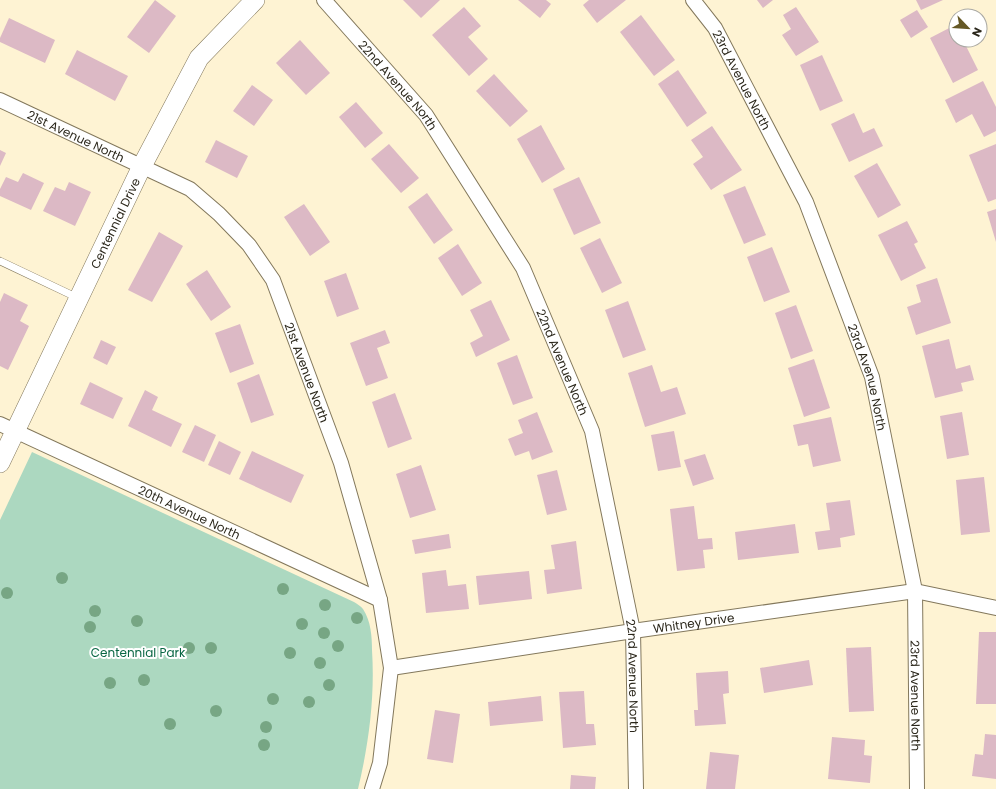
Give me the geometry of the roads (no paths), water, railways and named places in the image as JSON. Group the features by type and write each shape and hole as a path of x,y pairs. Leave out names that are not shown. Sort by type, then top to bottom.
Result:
{"street":[{"name":"Centennial Drive","path":"0,463 7,427 78,298 142,166 199,58 255,0"},
{"name":"22nd Avenue North","path":"324,0 426,115 523,268 592,431 632,631 636,789"},
{"name":"23rd Avenue North","path":"693,0 715,28 806,202 872,377 915,590 917,789"},
{"name":"21st Avenue North","path":"0,100 190,189 219,214 249,245 273,280 340,463 380,600 391,668 380,763 372,789"},
{"name":"20th Avenue North","path":"7,427 380,600"},
{"name":"Whitney Drive","path":"391,668 915,590 996,608"}],"lane":[{"path":"0,260 78,298"}],"park label":[{"name":"Centennial Park","path":"138,652"}]}
